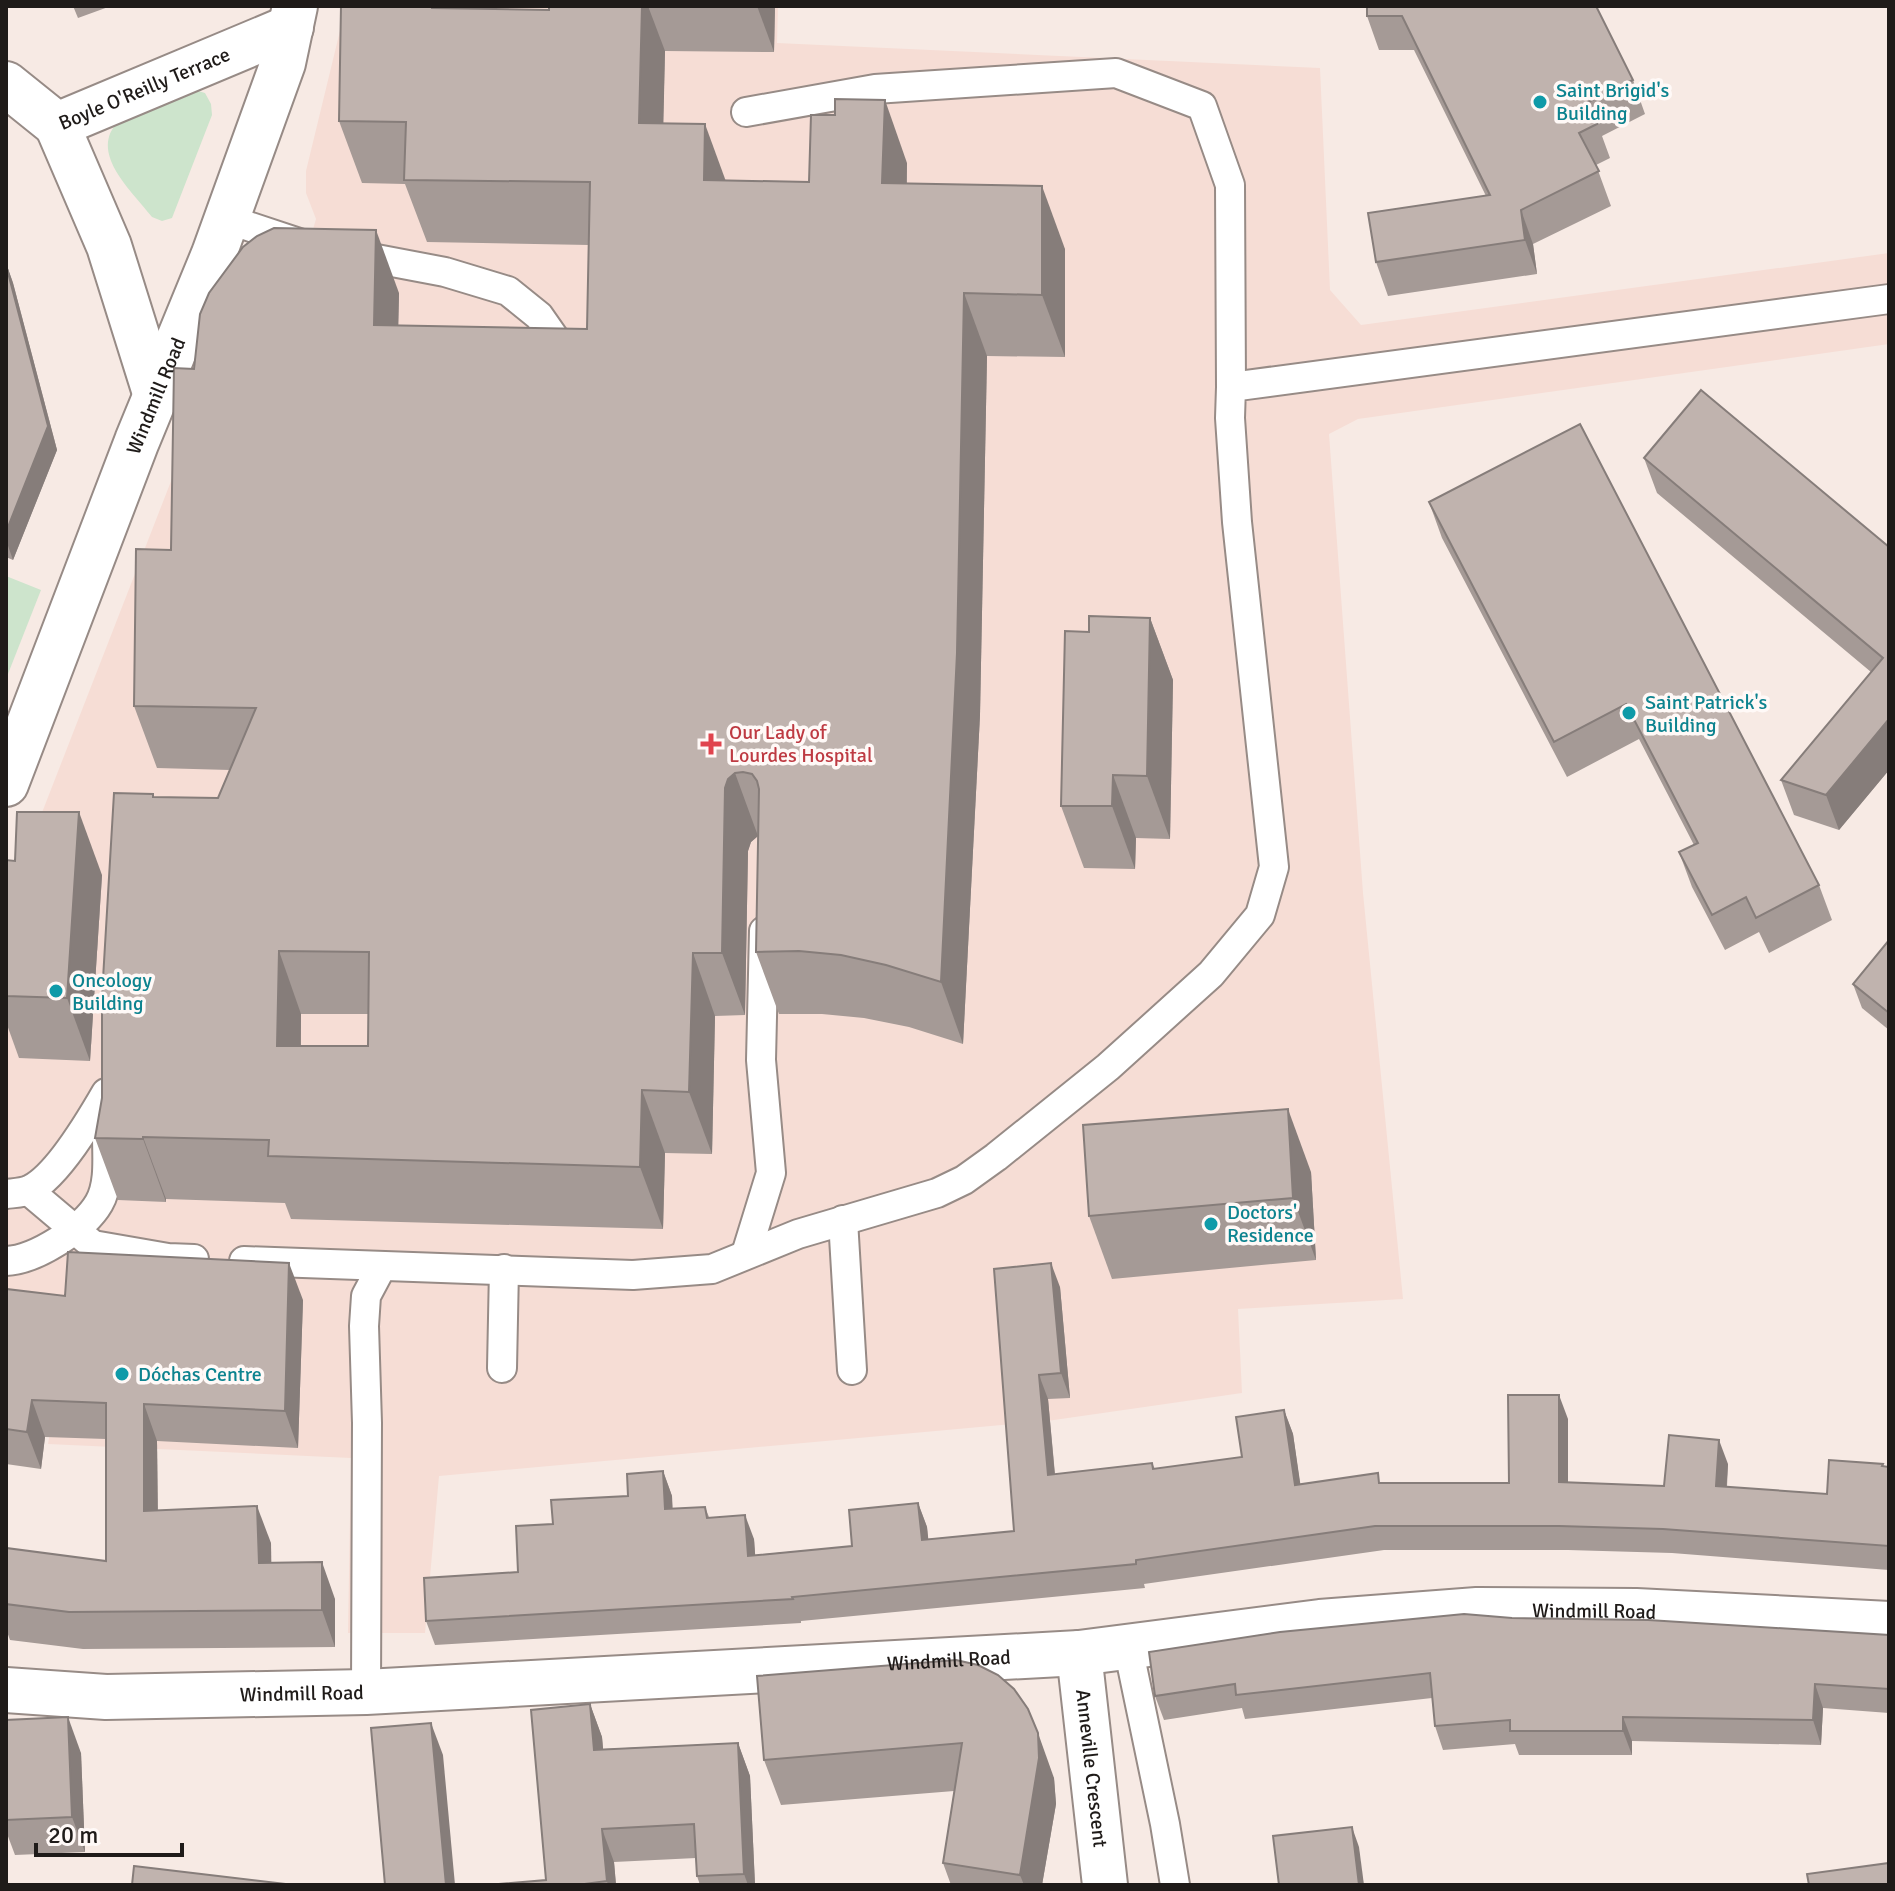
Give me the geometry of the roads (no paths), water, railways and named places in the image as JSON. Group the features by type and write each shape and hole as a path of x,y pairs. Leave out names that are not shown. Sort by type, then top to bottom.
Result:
{"street":[{"name":"Boyle O'Reilly Terrace","path":"6,84 57,125 293,17"},
{"name":"Windmill Road","path":"6,784 227,219 283,63 293,17"},
{"path":"57,125 109,246 156,396"},
{"name":"Windmill Road","path":"6,1690 106,1697 366,1692 1079,1653 1320,1622 1477,1610 1636,1611 1889,1624"},
{"name":"Anneville Crescent","path":"1079,1653 1105,1885"}],"lane":[{"path":"106,1093 87,1125 46,1178 18,1192 93,1245 168,1258 633,1275 712,1269 843,1220 937,1193 964,1180 1108,1067 1211,974 1260,915 1274,867 1237,522 1230,418 1230,185 1202,106 1116,73 875,89 746,112"},
{"path":"227,219 308,246 445,272 508,291 539,316 575,368"},
{"path":"1231,387 1889,299"},
{"path":"746,1254 771,1173 761,1060 764,911"},
{"path":"6,1261 45,1249 74,1230 99,1203 108,1170 108,1061"},
{"path":"843,1220 852,1370"},
{"path":"366,1692 367,1423 364,1326 366,1296 382,1266"},
{"path":"502,1368 504,1269"},
{"path":"1128,1647 1175,1885"}],"place":[{"name":"Saint Brigid's Building","path":"1540,102"},
{"name":"Saint Patrick's Building","path":"1629,713"},
{"name":"Our Lady of Lourdes Hospital","path":"711,744"},
{"name":"Oncology Building","path":"56,991"},
{"name":"Doctors' Residence","path":"1211,1224"},
{"name":"Dóchas Centre","path":"122,1374"}]}
